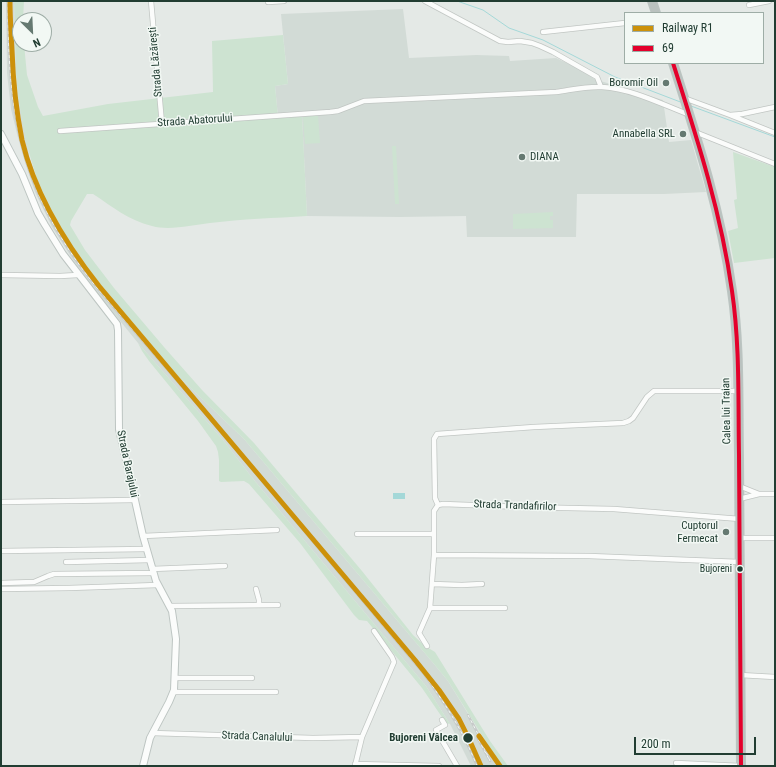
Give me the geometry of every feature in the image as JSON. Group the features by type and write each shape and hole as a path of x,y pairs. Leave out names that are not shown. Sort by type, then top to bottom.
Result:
{"highway":[{"path":"652,1 656,12"},
{"name":"Calea lui Traian","path":"672,64 695,132 716,207 730,275 736,329 740,519 741,766"}],"street":[{"name":"Strada Lăzărești","path":"151,1 162,124"},
{"path":"268,2 284,1"},
{"path":"425,1 500,41 532,43 548,50 597,77 601,87"},
{"path":"749,5 769,1"},
{"path":"543,32 624,23"},
{"name":"Strada Abatorului","path":"60,131 330,112 338,111 364,101 556,92 601,87 730,115 775,133"},
{"path":"730,115 775,107"},
{"path":"695,132 775,164"},
{"name":"Strada Barajului","path":"1,134 22,174 45,226 78,275 117,324 119,429 146,549 158,585 170,606 176,630 175,678 173,692 152,733 143,766"},
{"path":"1,275 78,275"},
{"path":"428,646 419,633 430,608 432,584 434,555 434,511 438,505 435,498 434,436 437,434 534,427 624,423 633,418 647,397 654,391 738,390"},
{"path":"739,486 759,494"},
{"path":"739,499 759,494 775,494"},
{"path":"1,502 134,500"},
{"name":"Strada Trandafirilor","path":"438,505 614,509 740,519"},
{"path":"143,536 277,530"},
{"path":"357,534 434,534"},
{"path":"740,538 775,538"},
{"path":"1,551 146,549"},
{"path":"434,555 589,556 740,562"},
{"path":"66,562 150,560"},
{"path":"1,583 34,582 54,574 153,571 225,566"},
{"path":"432,584 482,584"},
{"path":"1,589 158,585"},
{"path":"256,589 259,605"},
{"path":"170,606 278,605"},
{"path":"430,608 505,608"},
{"path":"374,632 394,662 362,737 355,765 439,766"},
{"path":"740,675 775,677"},
{"path":"175,678 252,678"},
{"path":"173,692 276,692"},
{"path":"442,720 445,725 436,730 457,766"},
{"name":"Strada Canalului","path":"152,733 313,738 362,737"},
{"path":"676,763 741,766"}],"shaded area":[{"path":"6,1 14,1 14,12 12,12 12,52 15,52 18,97 30,159 37,180 65,235 96,279 174,372 244,439 448,681 502,766 471,766 450,724 426,686 254,480 223,440 138,343 90,284 52,227 35,192 25,162 11,109 7,73"},
{"path":"403,9 409,58 476,55 509,56 510,61 556,58 584,71 594,79 663,100 669,142 691,140 706,192 664,194 577,194 576,237 467,237 466,216 307,216 302,116 278,117 275,86 288,84 281,14"}],"green space":[{"path":"14,1 24,1 23,12 14,12"},
{"path":"283,35 288,84 275,86 278,117 302,115 307,216 234,220 166,228 152,226 135,220 121,213 93,194 87,194 70,225 85,250 114,288 164,347 202,390 254,443 362,571 413,635 425,646 435,652 490,741 508,766 502,766 498,761 448,681 244,439 174,372 96,279 65,235 37,180 26,142 18,97 15,52 25,52 27,75 38,107 43,116 108,104 213,92 212,41"},
{"path":"318,115 320,143 305,144 303,117"},
{"path":"392,146 396,146 399,204 395,204"},
{"path":"733,152 775,167 775,258 734,263 728,231 738,228 734,200 737,199"},
{"path":"553,212 553,216 550,216 550,220 553,220 553,228 513,229 513,214"},
{"path":"138,343 223,440 254,480 426,686 450,724 446,723 422,688 367,621 359,620 354,615 300,543 249,484 244,481 219,481 219,460 216,446 198,421 149,361"}],"water":[{"path":"393,493 405,493 405,499 393,499"}],"waterway":[{"path":"457,1 483,10 509,28 543,40 615,77 683,103"},
{"path":"691,106 775,137"}],"railway":[{"path":"8,1 12,94 20,139 34,183 47,212 62,239 98,289 221,432 424,674 454,718 477,766"},
{"path":"468,715 490,761 477,737"},
{"path":"490,752 500,766"}],"rail line":[{"name":"R1","path":"10,1 14,84 22,140 43,199 74,253 99,286 439,690 459,719 481,766"},
{"name":"R1","path":"479,736 500,766"}],"transit line":[{"name":"69","path":"673,64 715,204 722,233 735,311 738,394 741,766"}],"place":[{"name":"Boromir Oil","path":"666,83"},
{"name":"Annabella SRL","path":"683,134"},
{"name":"DIANA","path":"522,157"},
{"name":"Cuptorul Fermecat","path":"726,532"},
{"name":"Bujoreni","path":"740,569"},
{"name":"Bujoreni Vâlcea","path":"468,738"}]}
